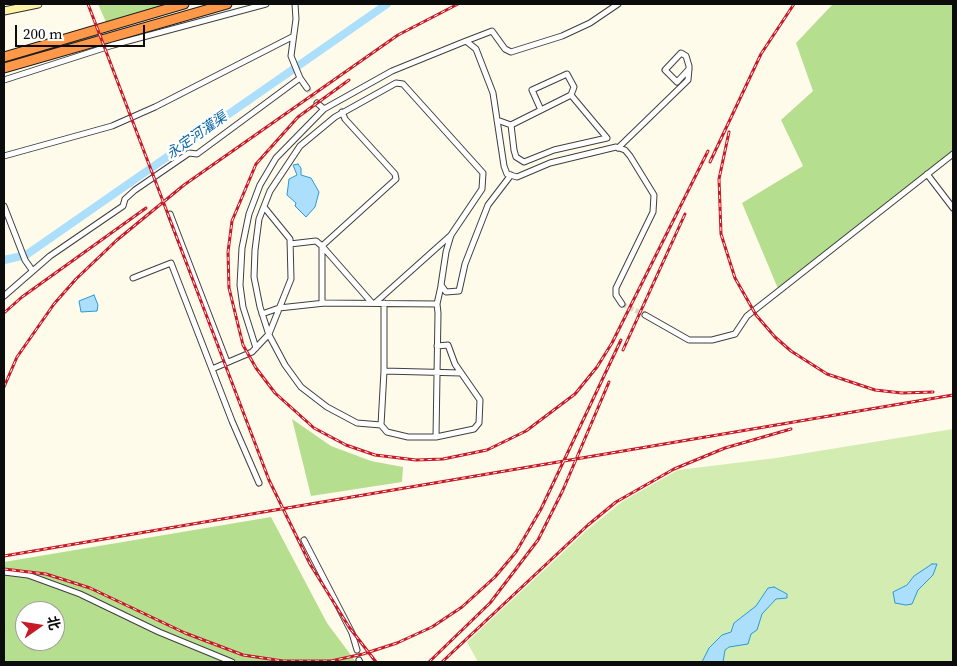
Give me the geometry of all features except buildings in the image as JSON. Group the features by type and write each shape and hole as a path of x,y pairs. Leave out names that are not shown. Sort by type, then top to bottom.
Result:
{"highway":[{"path":"4,58 184,4"},
{"path":"4,68 227,4"}],"main road":[{"path":"4,11 38,4"}],"street":[{"path":"4,80 113,45 266,4"},
{"path":"295,4 296,19 292,37 292,61 307,88"},
{"path":"256,348 243,307 240,284 242,248 249,214 260,186 272,165 294,137 324,109 392,71 492,31 505,49 511,52 562,36 583,26 618,4"},
{"path":"4,156 112,126 155,107 292,37"},
{"path":"466,41 476,49 493,93 504,166 507,174 517,177 550,163 618,148 625,150 630,156 654,195 653,212 616,288 616,295 622,304"},
{"path":"618,148 688,80 689,69 686,56 681,53 665,70 677,82 689,69"},
{"path":"497,120 511,125 541,110 571,95 574,87 567,74 532,90 541,110"},
{"path":"4,296 32,270 123,206 125,199 135,190 189,154 197,154 300,78"},
{"path":"373,303 451,235 482,189 483,173 403,84 396,83 352,105 300,146 284,167 270,191 260,219 255,250 254,277 262,314 269,334 285,365 301,387 327,408 357,423 381,425"},
{"path":"511,125 516,157 524,162 554,150 607,138 571,95"},
{"path":"348,96 352,105"},
{"path":"317,103 324,109"},
{"path":"322,304 322,246 396,179 395,174 345,119 342,112"},
{"path":"645,315 689,340 712,340 735,334 747,316 953,154"},
{"path":"927,174 953,208"},
{"path":"441,285 446,292 459,291 465,264 488,205 511,175"},
{"path":"4,206 21,251 32,270"},
{"path":"212,369 256,348 269,334 290,279 290,239 264,207"},
{"path":"170,214 227,362"},
{"path":"436,437 438,372 437,304 446,252 451,235"},
{"path":"290,244 316,241 373,303"},
{"path":"242,248 255,250"},
{"path":"133,278 171,263 259,483"},
{"path":"384,303 384,371 381,425 386,432 401,436 436,437 474,429 479,423 480,400 454,364 448,346 437,346"},
{"path":"262,314 279,308 322,304 437,304"},
{"path":"384,371 461,373"},
{"path":"304,540 352,633 357,650"},
{"path":"4,572 28,575 80,594 159,632 232,662"}],"green space":[{"path":"98,4 171,4 106,22"},
{"path":"833,4 953,4 953,155 779,291 742,203 803,166 781,120 813,91 796,43"},
{"path":"292,419 331,446 371,461 403,467 402,482 311,496"},
{"path":"953,429 953,662 478,662 467,642 587,530 623,501 678,470 776,458"},
{"path":"271,517 327,623 356,662 4,662 4,562"}],"water":[{"path":"298,164 301,168 301,175 311,178 319,192 315,207 306,217 295,206 296,203 287,195 289,179 297,175 293,165"},
{"path":"94,295 98,305 97,311 81,312 79,301"},
{"path":"932,564 937,564 933,575 918,590 912,604 895,603 893,592 907,585 914,576"},
{"path":"774,587 787,594 787,598 776,599 762,614 757,630 751,634 748,644 729,647 725,650 723,662 702,662 709,648 722,635 731,632 734,623 756,606 768,588"}],"waterway":[{"name":"永定河灌渠","path":"4,260 26,255 387,4"}],"tunnel":[{"path":"307,88 317,103"},
{"path":"622,304 645,315"},
{"path":"357,650 359,660"}],"railway":[{"path":"88,4 269,480 310,564 349,627 376,662"},
{"path":"4,387 17,357 54,304 76,279 117,240 184,185 398,35 458,4"},
{"path":"710,162 761,54 794,4"},
{"path":"349,80 298,117 256,164 232,221 228,252 229,288 243,345 256,368 275,393 314,428 346,445 375,455 416,460 443,459 487,450 526,431 575,394 597,367 612,343 708,151"},
{"path":"729,132 719,179 721,234 735,278 756,315 775,337 791,351 827,374 875,390 902,393 933,392"},
{"path":"4,313 22,297 146,208"},
{"path":"623,350 685,214"},
{"path":"4,569 46,574 90,588 185,633 243,655 283,661 331,661 363,654 397,643 432,627 462,607 495,577 516,552 541,509 621,340"},
{"path":"429,662 490,603 538,540 563,490 609,382"},
{"path":"4,556 953,395"},
{"path":"442,662 588,525 616,502 674,469 725,448 791,429"}]}
